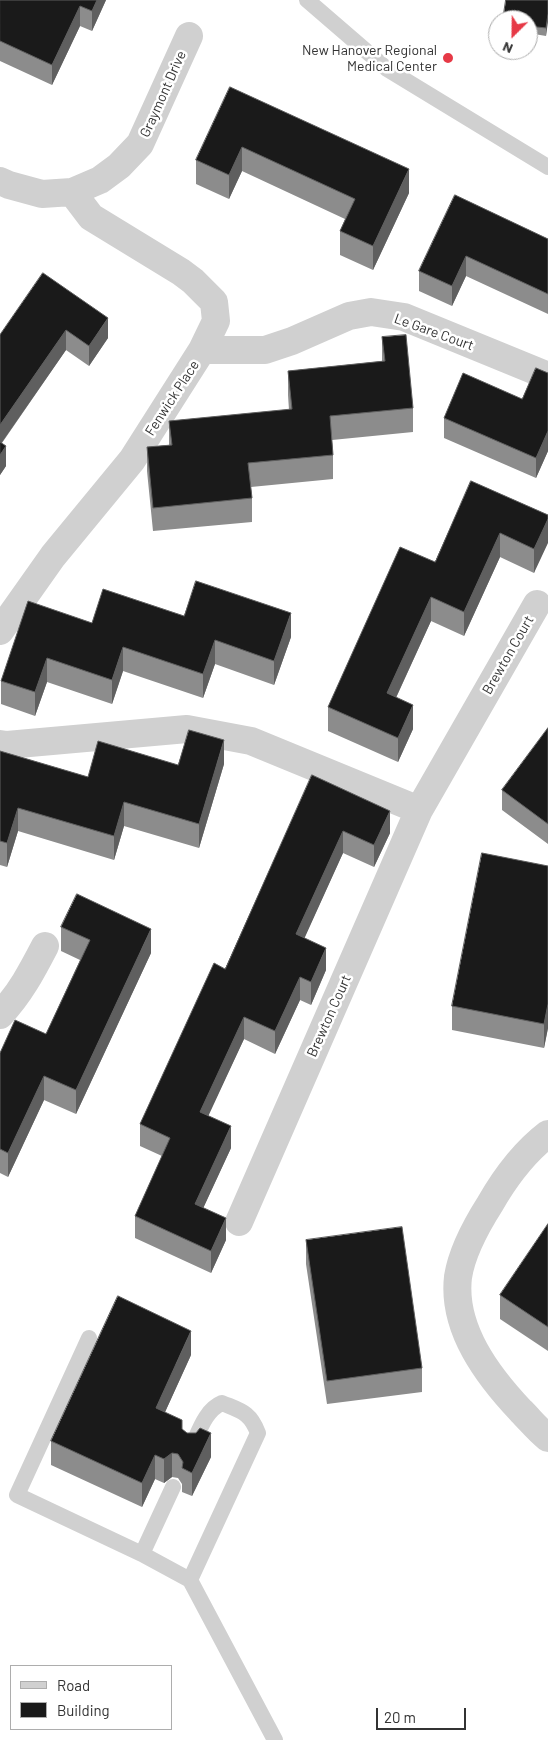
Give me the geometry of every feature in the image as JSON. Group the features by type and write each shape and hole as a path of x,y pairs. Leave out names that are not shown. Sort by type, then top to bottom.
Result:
{"street":[{"name":"Graymont Drive","path":"0,181 42,194 72,192 100,180 119,166 140,144 189,36"},
{"name":"Fenwick Place","path":"0,631 53,556 132,460 202,350 216,321 214,302 193,281 91,217 72,192"},
{"name":"Le Gare Court","path":"202,350 265,350 292,341 349,316 371,312 404,317 548,376"},
{"name":"Brewton Court","path":"239,1222 419,810 537,604"},
{"path":"0,744 7,745 187,729 250,741 419,810"},
{"path":"0,1015 13,1001 26,982 45,946"},
{"path":"548,1134 536,1143 510,1173 482,1216 464,1254 458,1278 458,1296 462,1320 476,1354 492,1377 516,1405 548,1438"}],"lane":[{"path":"307,0 387,69 548,167"},
{"path":"89,1338 17,1495 142,1554 190,1580 275,1740"},
{"path":"190,1580 258,1433 254,1422 247,1414 222,1403 214,1406 209,1412 191,1448"},
{"path":"142,1554 173,1487"}],"building":[{"path":"0,0 97,0 92,11 80,6 52,65 0,41"},
{"path":"506,0 548,0 546,28 538,27 538,10 504,10"},
{"path":"230,87 409,169 373,246 340,231 355,199 242,147 229,175 196,160"},
{"path":"455,195 548,239 548,294 466,256 452,286 419,271"},
{"path":"43,273 108,318 89,346 66,330 0,425 0,335"},
{"path":"406,335 413,408 330,416 333,455 248,463 252,498 153,508 147,447 172,445 169,421 292,409 288,371 385,361 382,337"},
{"path":"536,368 548,373 548,431 536,458 444,418 463,373 522,399"},
{"path":"0,442 6,446 0,455"},
{"path":"471,481 548,515 548,519 534,549 500,533 464,612 431,597 387,693 413,705 398,738 328,707 400,547 435,562"},
{"path":"196,581 291,613 274,661 215,640 203,674 123,647 112,680 47,658 35,692 1,681 28,601 92,623 103,589 184,616"},
{"path":"548,728 548,824 502,790"},
{"path":"189,730 224,740 199,824 124,802 114,836 18,808 7,843 0,841 0,751 88,777 98,741 178,765"},
{"path":"312,775 390,811 374,845 343,831 296,934 326,948 311,982 300,977 275,1031 244,1017 200,1112 231,1126 195,1204 226,1218 211,1251 135,1216 170,1138 140,1124 214,963 225,969"},
{"path":"482,853 548,866 548,1004 544,1024 452,1006"},
{"path":"77,894 151,929 76,1090 44,1076 8,1153 0,1149 0,1053 15,1020 46,1034 90,940 61,927"},
{"path":"548,1224 548,1327 500,1295"},
{"path":"402,1227 422,1368 327,1381 306,1240"},
{"path":"118,1296 191,1331 156,1408 182,1420 182,1429 187,1433 196,1433 200,1428 211,1433 192,1473 182,1468 183,1462 178,1454 172,1453 164,1459 155,1455 142,1483 51,1441"}],"place":[{"name":"New Hanover Regional Medical Center","path":"448,58"}]}
